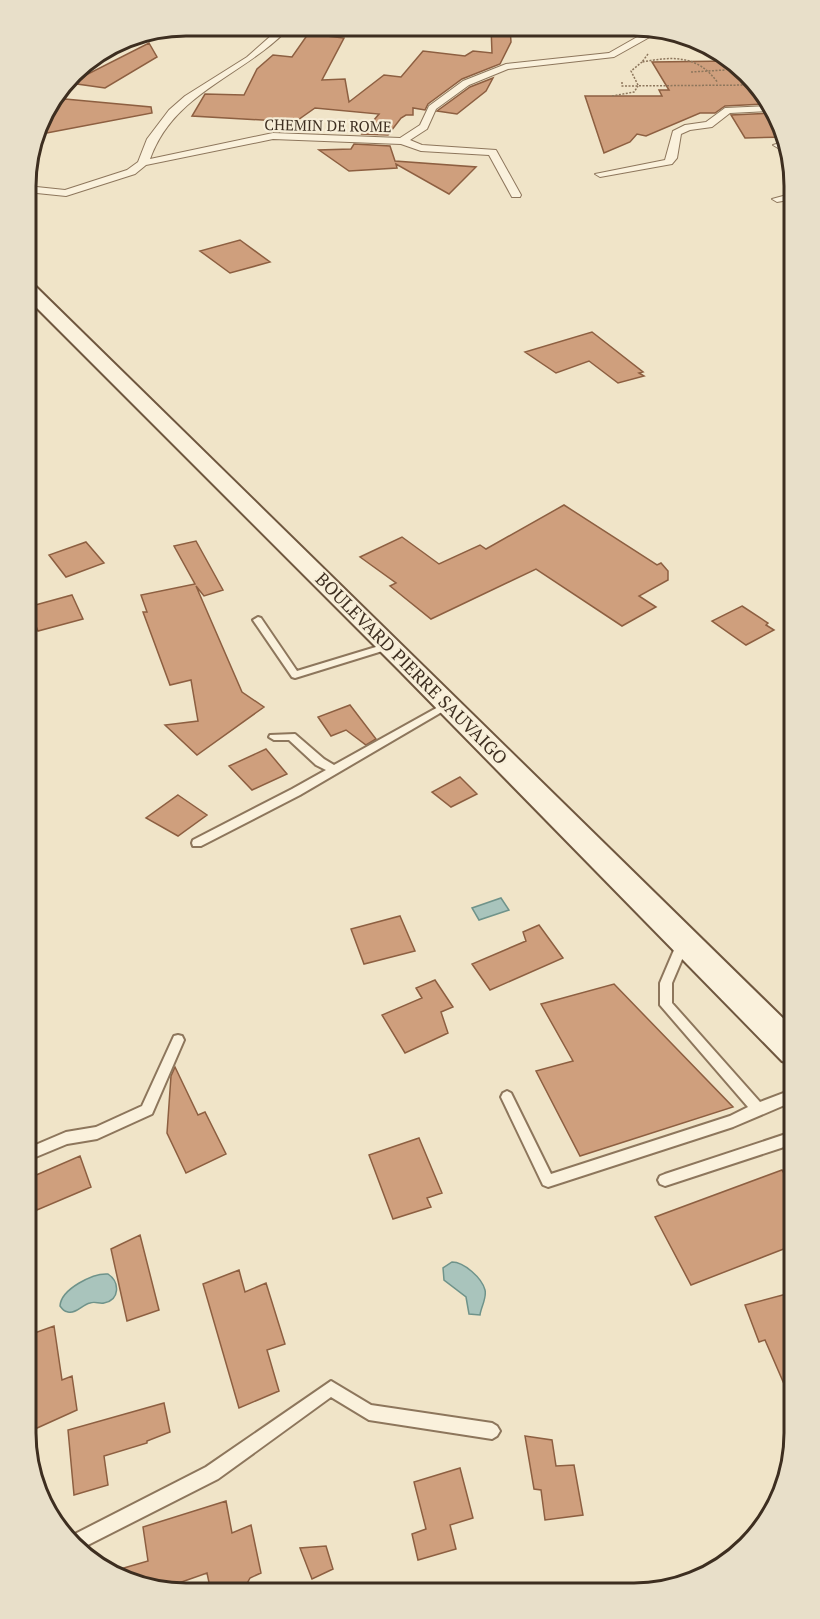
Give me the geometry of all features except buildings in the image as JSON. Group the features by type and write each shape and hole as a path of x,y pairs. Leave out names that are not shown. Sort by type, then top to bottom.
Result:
{"main road":[{"name":"BOULEVARD PIERRE SAUVAIGO","path":"36,305 449,704 784,1042"}],"street":[{"path":"143,163 152,139 172,112 188,98 250,59 276,36"},
{"name":"CHEMIN DE ROME","path":"36,190 66,193 130,172 143,163 273,136 402,141 424,127 432,108 466,83 506,67 611,55 645,37"},
{"path":"600,174 668,162 672,158 676,133 681,129 709,125 728,110 763,109"},
{"path":"402,141 421,148 492,152 516,195"},
{"path":"777,199 784,198"}],"lane":[{"path":"258,620 295,675 389,646"},
{"path":"196,843 335,770 449,704"},
{"path":"274,738 291,736 320,762 335,770"},
{"path":"685,940 666,983 666,1005 758,1109"},
{"path":"36,1151 66,1138 97,1134 147,1110 178,1040"},
{"path":"507,1097 548,1181 733,1121 784,1099"},
{"path":"665,1180 784,1141"},
{"path":"81,1540 212,1473 331,1388 369,1412 492,1431"}],"path":[{"path":"638,85 631,71 649,52"},
{"path":"642,62 667,57 688,58 705,65 718,84"},
{"path":"691,72 724,70"},
{"path":"622,82 622,86 745,85"},
{"path":"612,96 634,92 638,85"}],"water":[{"path":"501,898 509,910 479,920 472,908"},
{"path":"452,1262 467,1268 483,1285 485,1296 480,1315 469,1314 466,1297 444,1280 443,1268"},
{"path":"108,1274 115,1281 116,1286 115,1295 109,1301 92,1302 71,1312 65,1311 60,1306 66,1294 79,1283 94,1276"}]}
